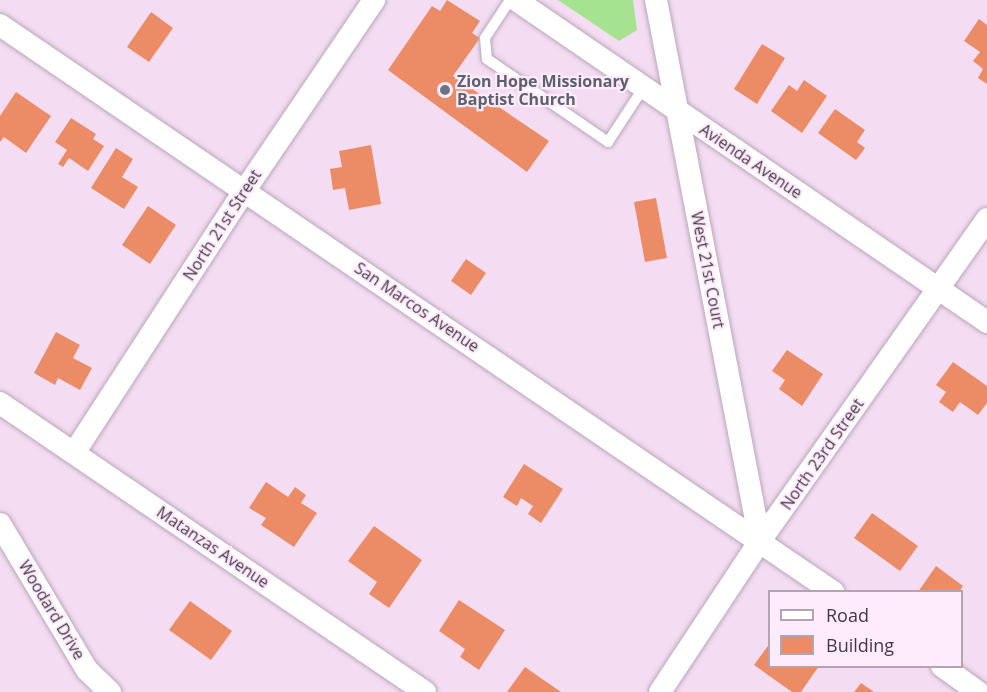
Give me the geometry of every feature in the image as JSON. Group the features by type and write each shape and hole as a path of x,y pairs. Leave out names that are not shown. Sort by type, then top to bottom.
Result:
{"street":[{"name":"North 21st Street","path":"75,453 245,190 374,0"},
{"name":"Avienda Avenue","path":"516,0 987,322"},
{"name":"West 21st Court","path":"656,0 760,541"},
{"name":"San Marcos Avenue","path":"0,25 832,590"},
{"name":"North 23rd Street","path":"660,692 760,541 987,219"},
{"name":"Matanzas Avenue","path":"0,403 425,692"},
{"name":"Woodard Drive","path":"0,524 87,670 110,692"},
{"path":"945,668 978,692"}],"lane":[{"path":"510,0 485,38 487,59 608,142 644,87"}],"green space":[{"path":"558,0 633,0 637,30 619,41"}],"building":[{"name":"Zion Hope Missionary Baptist Church","path":"447,0 480,21 472,33 480,38 453,76 549,141 527,172 388,70 432,6 440,11"},
{"path":"151,12 173,28 149,62 127,47"},
{"path":"979,19 987,25 987,84 978,78 983,69 973,61 980,52 964,41"},
{"path":"762,44 785,58 757,104 734,89"},
{"path":"804,80 827,96 802,133 771,111 789,85 797,91"},
{"path":"16,92 51,116 26,153 4,137 0,142 0,116"},
{"path":"835,109 865,130 857,142 865,148 856,160 818,133"},
{"path":"71,118 96,134 93,139 104,146 88,171 69,158 63,167 58,164 67,150 55,142"},
{"path":"371,145 381,204 349,210 345,188 333,190 330,169 342,167 339,151"},
{"path":"116,148 133,159 122,177 138,187 124,209 91,188"},
{"path":"656,198 667,258 645,262 634,202"},
{"path":"148,206 176,225 150,264 122,245"},
{"path":"466,259 486,273 471,295 451,281"},
{"path":"56,332 80,345 73,358 92,368 80,390 58,378 55,385 34,373"},
{"path":"787,350 823,374 802,406 779,389 785,380 772,371"},
{"path":"953,362 987,386 987,403 978,415 960,402 953,412 939,402 946,392 936,385"},
{"path":"524,464 563,489 541,523 528,514 533,506 521,498 517,506 503,497"},
{"path":"266,482 288,497 295,487 306,495 301,503 317,513 294,547 261,525 266,518 249,508"},
{"path":"872,513 918,546 900,571 854,538"},
{"path":"374,526 422,560 389,608 369,594 377,582 348,561"},
{"path":"936,566 963,586 960,590 919,590"},
{"path":"459,600 505,630 479,670 460,657 465,649 439,631"},
{"path":"190,601 232,631 211,660 169,630"},
{"path":"768,646 768,668 818,668 801,692 792,692 754,665"},
{"path":"525,667 561,692 507,692"},
{"path":"861,683 874,692 854,692"}],"place":[{"name":"Zion Hope Missionary Baptist Church","path":"445,90"}]}
